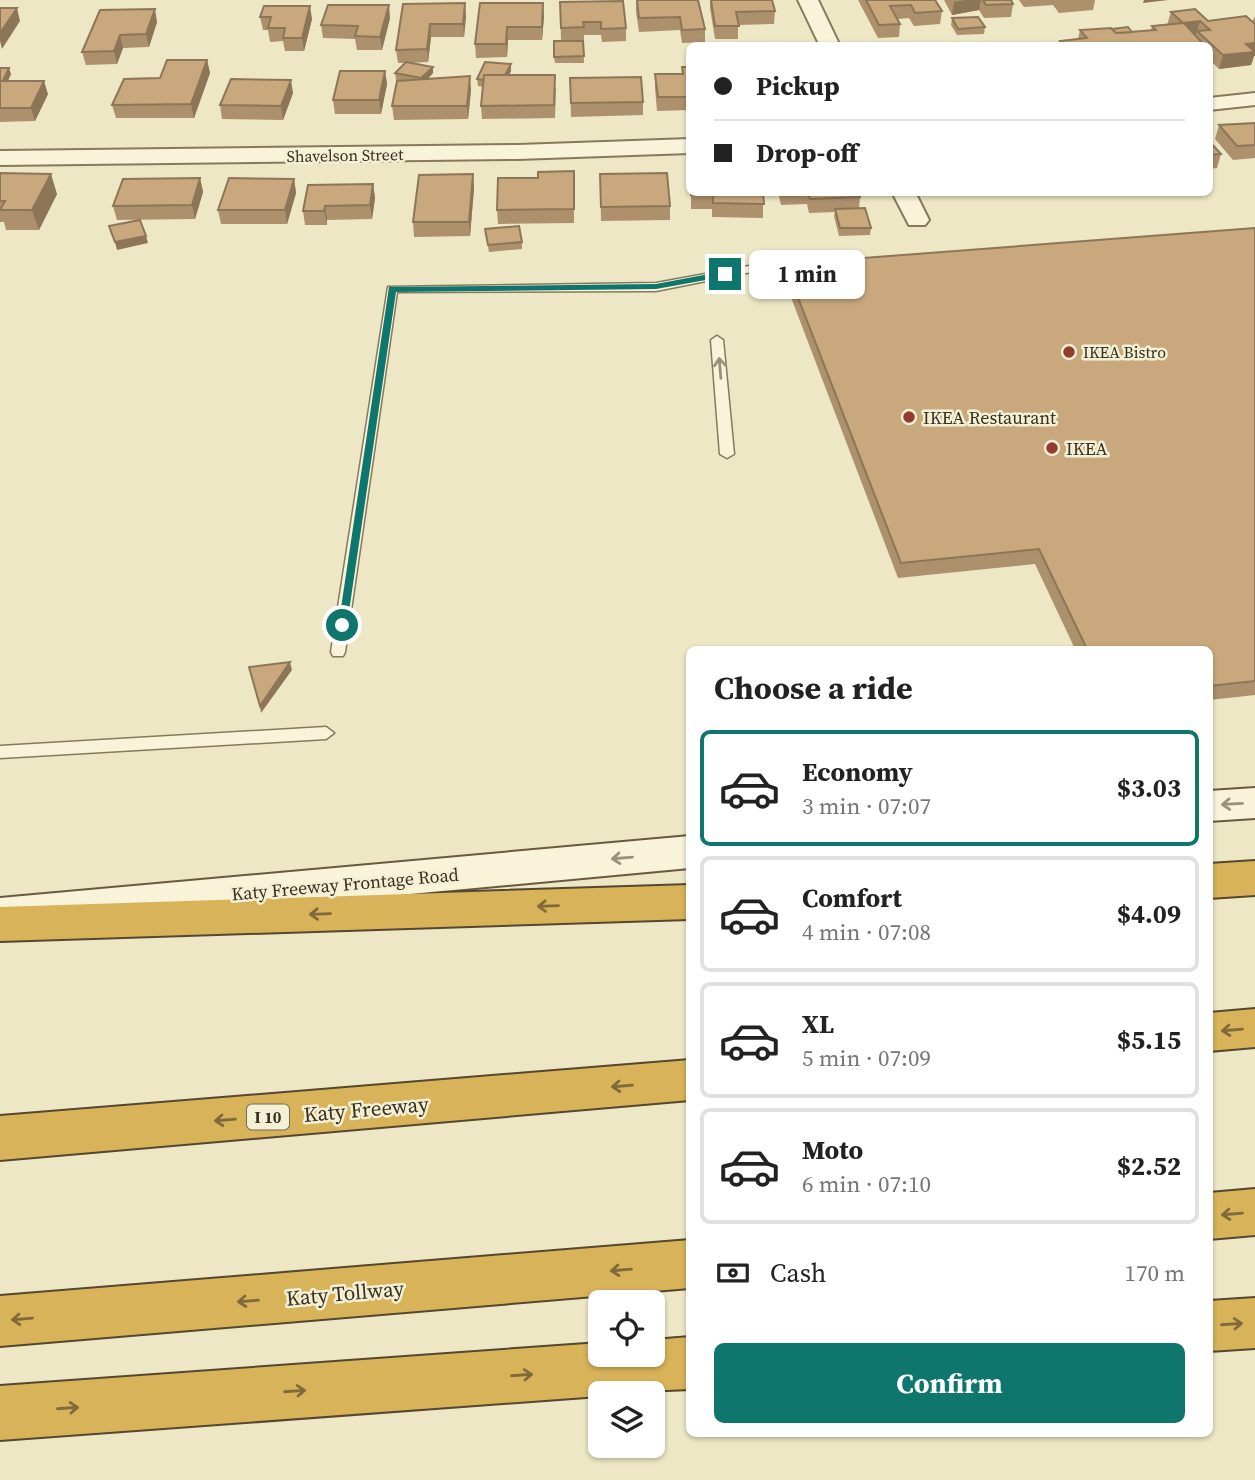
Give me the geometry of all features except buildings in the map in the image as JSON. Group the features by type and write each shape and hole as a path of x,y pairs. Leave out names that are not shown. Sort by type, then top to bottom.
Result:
{"highway":[{"path":"1213,881 1255,878"},
{"path":"0,924 686,902"},
{"path":"1213,1032 1255,1028"},
{"name":"Katy Freeway","path":"0,1138 686,1080"},
{"path":"0,1117 121,1129"},
{"path":"1213,1216 1255,1212"},
{"name":"Katy Tollway","path":"0,1321 686,1264"},
{"path":"1213,1326 1255,1323"},
{"path":"0,1413 686,1363"}],"main road":[{"path":"1213,806 1255,803"},
{"name":"Katy Freeway Frontage Road","path":"0,915 686,852"}],"street":[{"path":"808,0 828,42"},
{"path":"1213,104 1255,99"},
{"name":"Shavelson Street","path":"0,158 406,154 686,146"},
{"path":"905,196 916,220"}],"lane":[{"path":"338,652 392,289 656,287 771,265 826,263"},
{"path":"717,340 727,454"},
{"path":"0,752 326,733"}],"place":[{"name":"IKEA Bistro","path":"1069,352"},
{"name":"IKEA Restaurant","path":"909,417"},
{"name":"IKEA","path":"1052,448"}],"route":[{"path":"342,625 392,289 656,287 725,274"}]}
